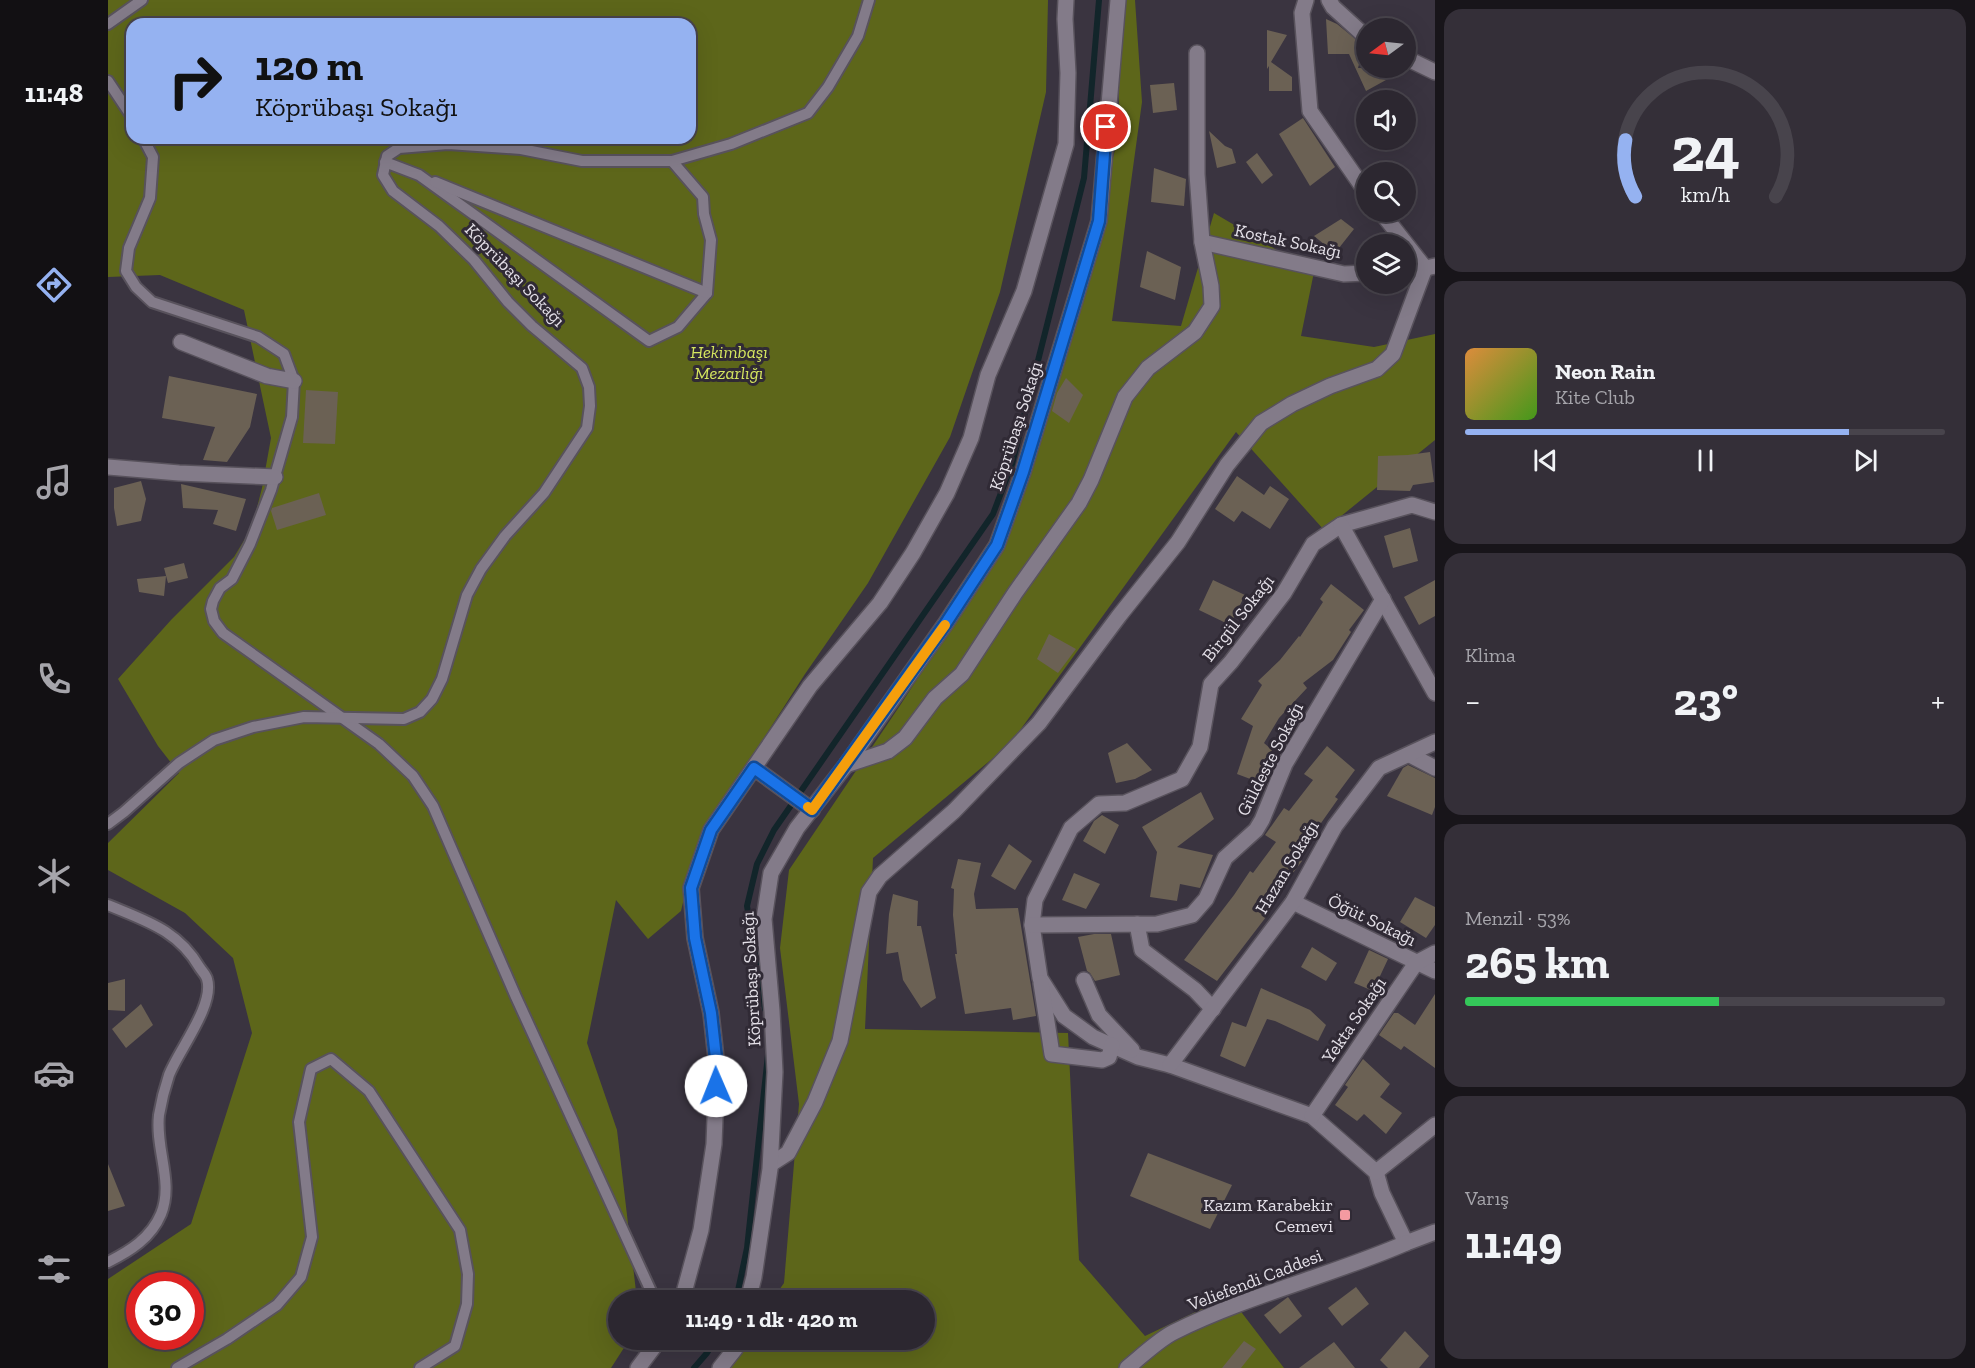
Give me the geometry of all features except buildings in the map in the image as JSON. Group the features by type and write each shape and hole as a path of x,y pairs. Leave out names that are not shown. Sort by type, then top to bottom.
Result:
{"street":[{"path":"685,1290 701,1230 712,1155 717,1067 711,1013 695,938 691,888 711,830 810,686 880,603 908,561 947,493 971,438 988,375 1024,291 1066,144 1068,73 1066,0"},
{"name":"Köprübaşı Sokağı","path":"751,1290 771,1164 775,1072 764,919 771,873 807,806 846,765 946,623 997,545 1023,472 1099,221 1118,0"},
{"path":"1306,0 1302,13 1310,111 1356,178"},
{"path":"1329,0 1333,7 1356,28"},
{"path":"846,765 888,751 905,738 935,698 962,674 1015,593 1079,503 1125,398 1148,368 1196,332 1212,306 1211,286 1202,242 1197,174 1197,53"},
{"path":"1416,63 1435,72"},
{"path":"771,1164 788,1153 814,1102 840,1041 869,892 880,876 954,811 1039,723 1178,542 1227,465 1260,423 1320,390 1377,369 1393,354 1430,267 1390,222"},
{"name":"Kostak Sokağı","path":"1202,242 1344,274 1356,273"},
{"path":"181,342 267,375 294,381"},
{"path":"108,468 275,477"},
{"name":"Birgül Sokağı","path":"1112,1045 1109,1057 1102,1060 1052,1054 1032,925 1035,900 1071,828 1099,804 1125,803 1182,779 1200,747 1210,684 1231,662 1284,593 1313,544 1341,525 1412,505 1435,512"},
{"path":"1341,525 1435,693"},
{"name":"Güldeste Sokağı","path":"1032,925 1157,924 1192,915 1206,899 1225,858 1256,830 1285,764 1383,599"},
{"name":"Hazan Sokağı","path":"1170,1065 1293,902 1335,826 1379,768 1435,742"},
{"path":"1410,755 1435,768"},
{"path":"754,768 807,806"},
{"name":"Öğüt Sokağı","path":"1293,902 1435,971"},
{"path":"1137,924 1142,950 1195,990 1213,1009"},
{"name":"Yekta Sokağı","path":"1312,1116 1416,963 1435,953"},
{"name":"Birgül Sokağı","path":"1040,978 1064,1016 1093,1036 1138,1057 1170,1065 1312,1116 1376,1172 1382,1192 1406,1243"},
{"path":"1084,980 1099,1015 1138,1057"},
{"path":"1376,1172 1435,1125"},
{"path":"1406,1243 1435,1232"},
{"name":"Veliefendi Caddesi","path":"1127,1368 1172,1333 1244,1303 1406,1243"},
{"path":"638,1368 652,1350"},
{"path":"720,1368 734,1350"}],"lane":[{"path":"108,24 142,0"},
{"path":"707,293 385,162 387,156 399,148 448,144 521,149 582,161 672,161 731,144 808,113 828,87 858,36 869,0"},
{"path":"108,81 126,108"},
{"path":"146,144 153,157 150,198 129,248 126,271 136,286 152,302 258,337 284,354 294,381 292,417 275,477 250,544 232,579 220,588 213,601 211,609 214,621 223,633 379,744 413,776 433,806 516,997 650,1290"},
{"path":"418,175 649,341 678,327 707,293 711,240 704,214 703,197 672,161"},
{"name":"Köprübaşı Sokağı","path":"108,824 179,763 214,740 253,727 304,717 404,719 420,712 432,699 442,679 467,595 481,569 505,536 544,493 587,428 590,406 589,387 582,368 532,326 508,302 474,260 439,226 393,190 383,175 385,162"},
{"path":"108,905 168,932 190,950 208,981 205,1007 170,1075 159,1115 160,1150 167,1190 161,1215 149,1234 130,1251 108,1262"},
{"path":"177,1368 227,1339 277,1305 301,1277 312,1237 299,1122 311,1069 332,1059 369,1091 460,1230 468,1274 467,1304 455,1346 420,1368"}],"green space":[{"name":"Hekimbaşı Mezarlığı","path":"108,0 1048,0 1046,92 1000,292 950,437 868,583 805,674 714,816 691,868 681,911 648,939 616,900 587,1043 617,1130 636,1290 608,1290 608,1350 623,1350 611,1368 108,1368 108,1279 191,1224 252,1033 233,958 185,913 108,870 108,843 179,773 158,746 118,679 171,620 234,557 252,527 262,488 271,438 244,310 160,275 108,277"},
{"path":"1115,0 1135,0 1142,102 1112,321 1181,326 1214,213 1314,272 1301,336 1374,347 1435,334 1435,440 1324,530 1236,432 1010,744 873,858 865,1029 1068,1033 1079,1260 1145,1336 1229,1296 1284,1368 727,1368 739,1350 935,1350 935,1290 779,1290 784,1283 799,1104 780,948 789,870 901,704 996,556 1048,416 1120,130"}],"waterway":[{"path":"765,1009 747,906 757,864 774,830 993,514 1012,464 1084,178 1099,0"},
{"path":"738,1290 747,1248 768,1055"},
{"path":"694,1368 709,1350"}],"slow traffic":[{"path":"808,807 812,810 846,765 945,625"}],"place":[{"name":"Kazım Karabekir Cemevi","path":"1345,1215"}],"route":[{"path":"716,1086 717,1067 711,1013 695,938 691,888 711,830 754,768 812,810 946,623 997,545 1023,472 1099,221 1106,127"}]}
